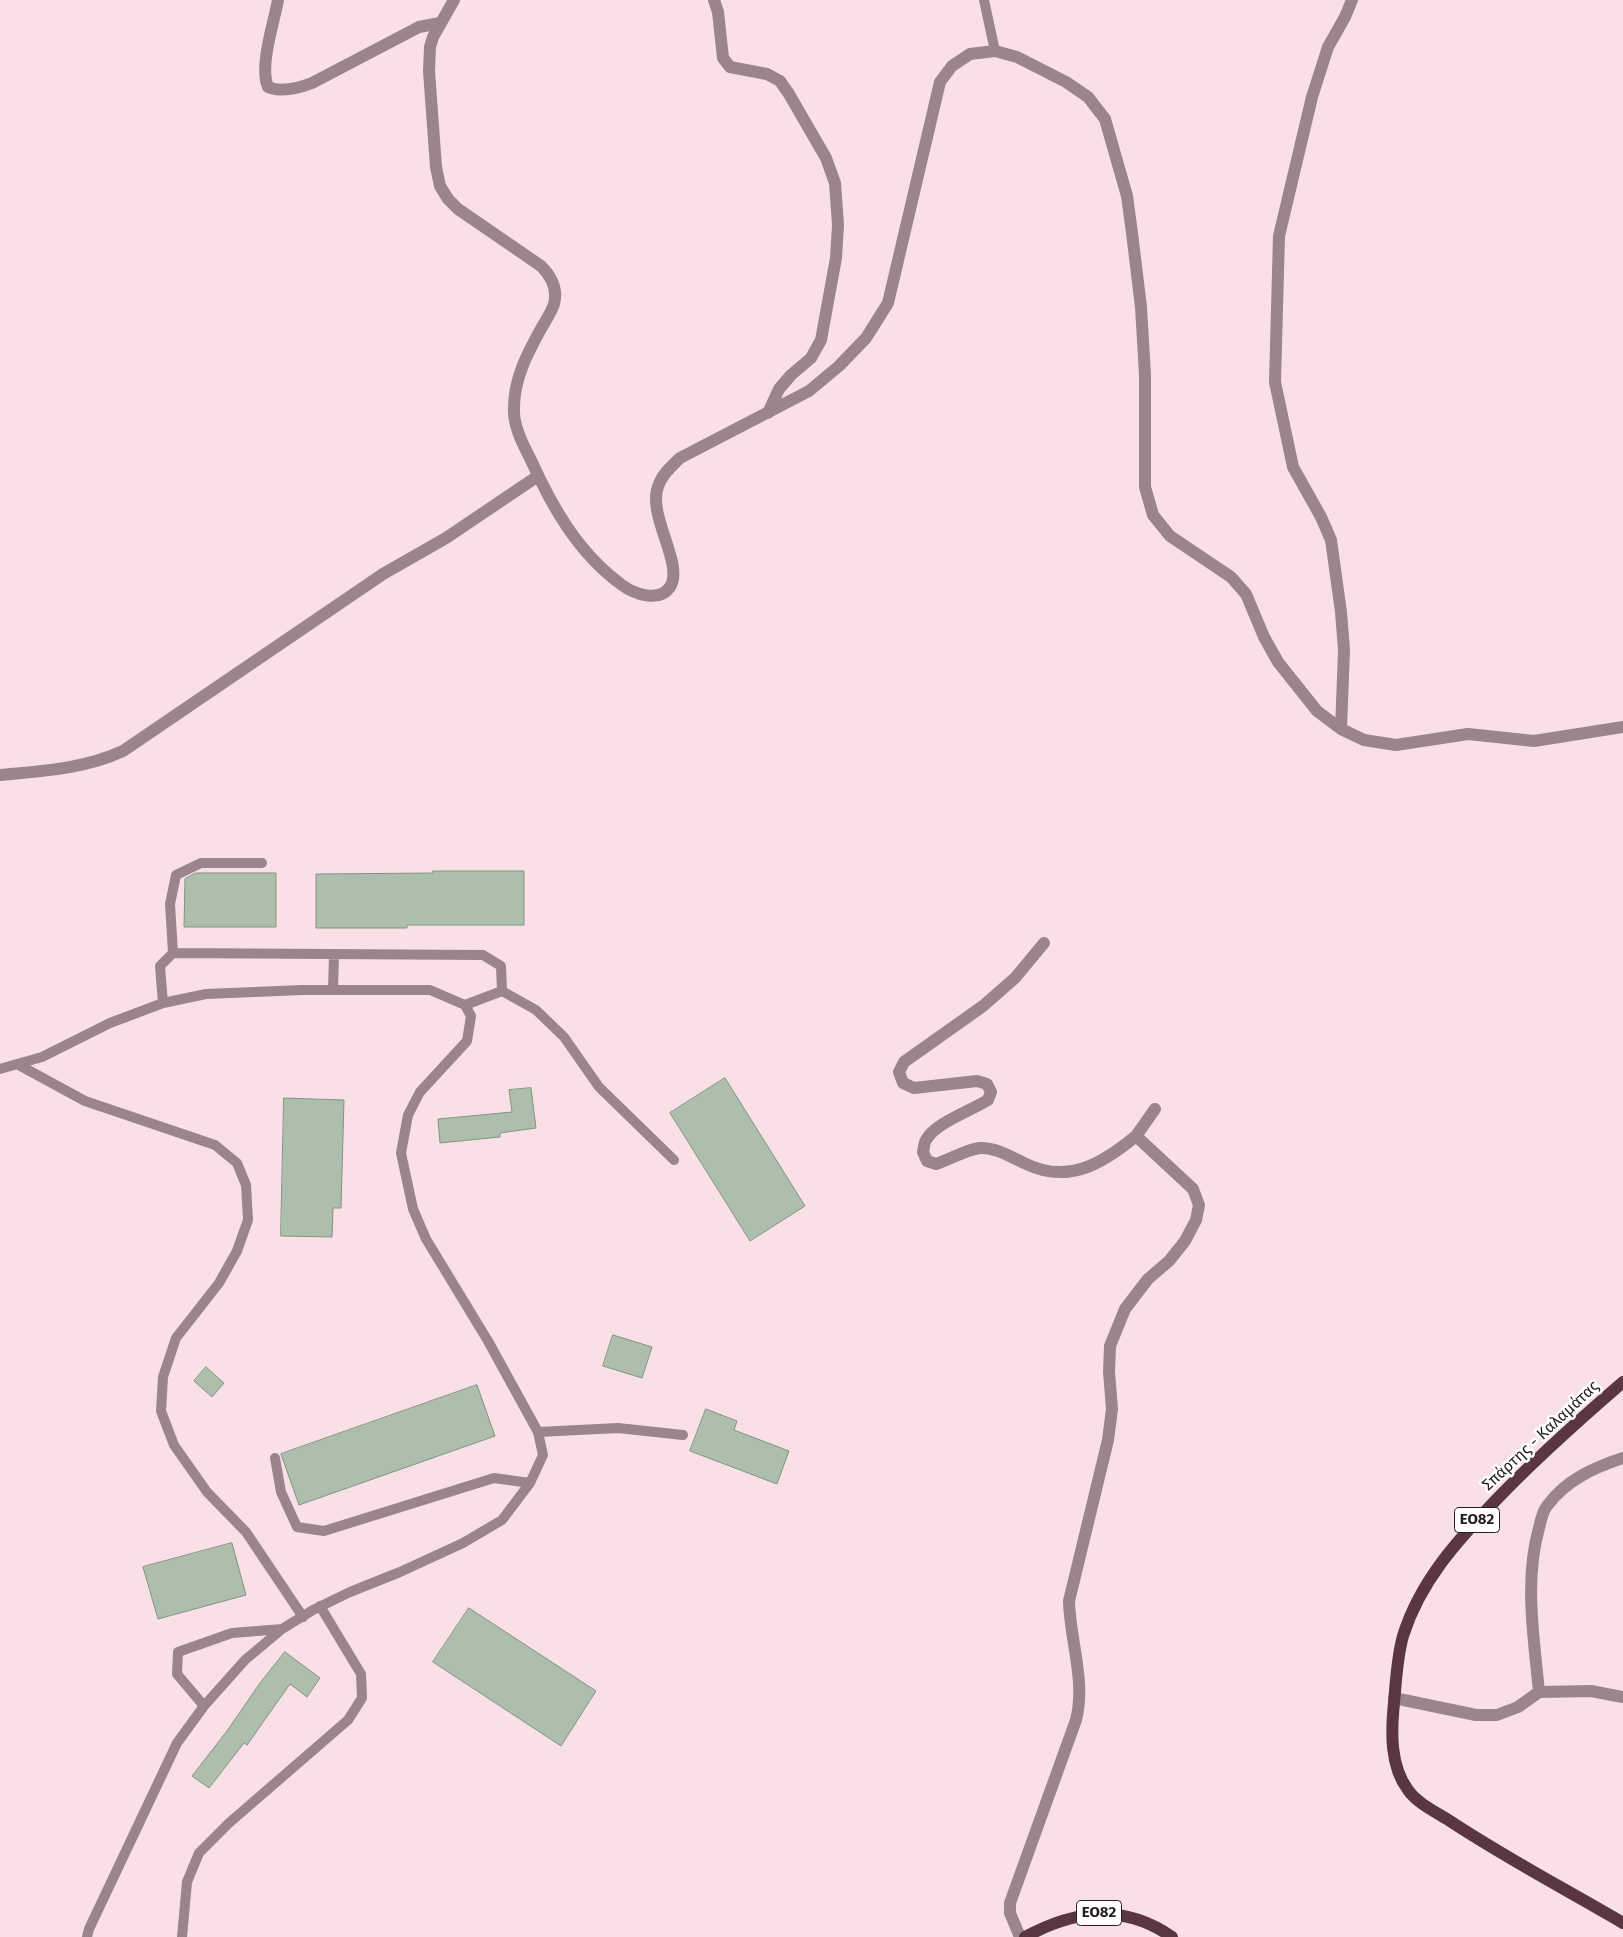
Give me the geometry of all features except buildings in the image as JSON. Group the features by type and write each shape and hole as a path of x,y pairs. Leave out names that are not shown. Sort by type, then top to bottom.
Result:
{"main road":[{"name":"Σπάρτης - Καλαμάτας","path":"1394,1698 1403,1636 1412,1613 1436,1569 1459,1539 1522,1473 1569,1428 1623,1382"},
{"name":"ΕΟ82","path":"1394,1698 1391,1725 1393,1752 1401,1779 1409,1792 1422,1803 1464,1830 1623,1923"},
{"name":"ΕΟ82","path":"1025,1937 1061,1921 1099,1913 1121,1914 1139,1919 1172,1937"}],"street":[{"path":"278,0 266,61 265,80 268,87 274,90 312,83 419,26 440,23"},
{"path":"454,0 432,37 430,47 429,71 436,167 440,186 448,199 458,209 542,266 549,274 555,288 554,304 524,360 516,383 514,414 521,439 552,505 565,525 596,561 623,586 642,596 659,595 670,587 673,575 671,559 655,502 658,485 668,470 680,458 809,391 839,366 866,338 888,303 940,82 952,66 970,54 995,50 1017,57 1066,82 1088,97 1105,120 1127,196 1141,307 1145,375 1145,487 1153,515 1170,536 1231,577 1246,594 1264,637 1278,662 1317,711 1341,729 1364,740 1396,744 1468,734 1534,741 1623,727"},
{"path":"714,0 718,12 723,58 730,67 767,74 780,81 790,94 826,158 835,183 838,225 836,258 821,340 811,358 791,375 779,389 768,413"},
{"path":"1341,729 1344,650 1331,540 1321,517 1293,467 1275,382 1279,236 1312,97 1328,47 1352,0"},
{"path":"0,775 90,764 123,751 383,574 446,538 538,476"},
{"path":"1044,943 1015,978 954,1027 904,1062 899,1072 903,1083 914,1088 977,1081 987,1084 991,1092 988,1100 948,1122 926,1140 923,1152 927,1161 936,1164 965,1152 981,1148 1001,1152 1027,1165 1048,1172 1068,1172 1091,1166 1115,1153 1136,1136 1155,1109"},
{"path":"1020,1937 1010,1913 1010,1903 1076,1720 1080,1704 1080,1691 1069,1622 1069,1601 1108,1440 1112,1409 1109,1372 1110,1346 1125,1309 1148,1278 1169,1261 1185,1242 1196,1220 1199,1205 1193,1189 1136,1136"},
{"path":"1539,1692 1530,1594 1534,1545 1545,1508 1567,1484 1595,1467 1623,1458"},
{"path":"1394,1698 1476,1715 1496,1716 1518,1707 1539,1692 1591,1691 1623,1697"}],"lane":[{"path":"984,0 995,50"},
{"path":"173,954 170,904 176,875 201,863 262,863"},
{"path":"163,1003 160,966 173,954 483,955 501,966 502,991"},
{"path":"333,990 334,954"},
{"path":"0,1069 42,1057 110,1023 163,1003 206,994 333,990 430,990 465,1005 471,1016 467,1041 420,1092 408,1115 401,1154 413,1209 426,1239 488,1341 538,1432 543,1455 530,1483 502,1520 463,1543 320,1606 282,1630 245,1660 204,1706 177,1743 93,1920 87,1937"},
{"path":"465,1005 502,991 536,1010 564,1037 599,1087 674,1160"},
{"path":"17,1064 85,1101 215,1145 237,1163 246,1185 248,1220 237,1251 219,1283 176,1338 163,1376 161,1411 174,1445 207,1492 246,1532 302,1617"},
{"path":"538,1432 618,1428 683,1434"},
{"path":"275,1458 281,1492 297,1527 324,1531 494,1478 530,1483"},
{"path":"182,1937 187,1882 199,1852 229,1823 348,1720 362,1698 362,1674 320,1606"},
{"path":"204,1706 177,1674 178,1652 232,1633 282,1630"}]}
